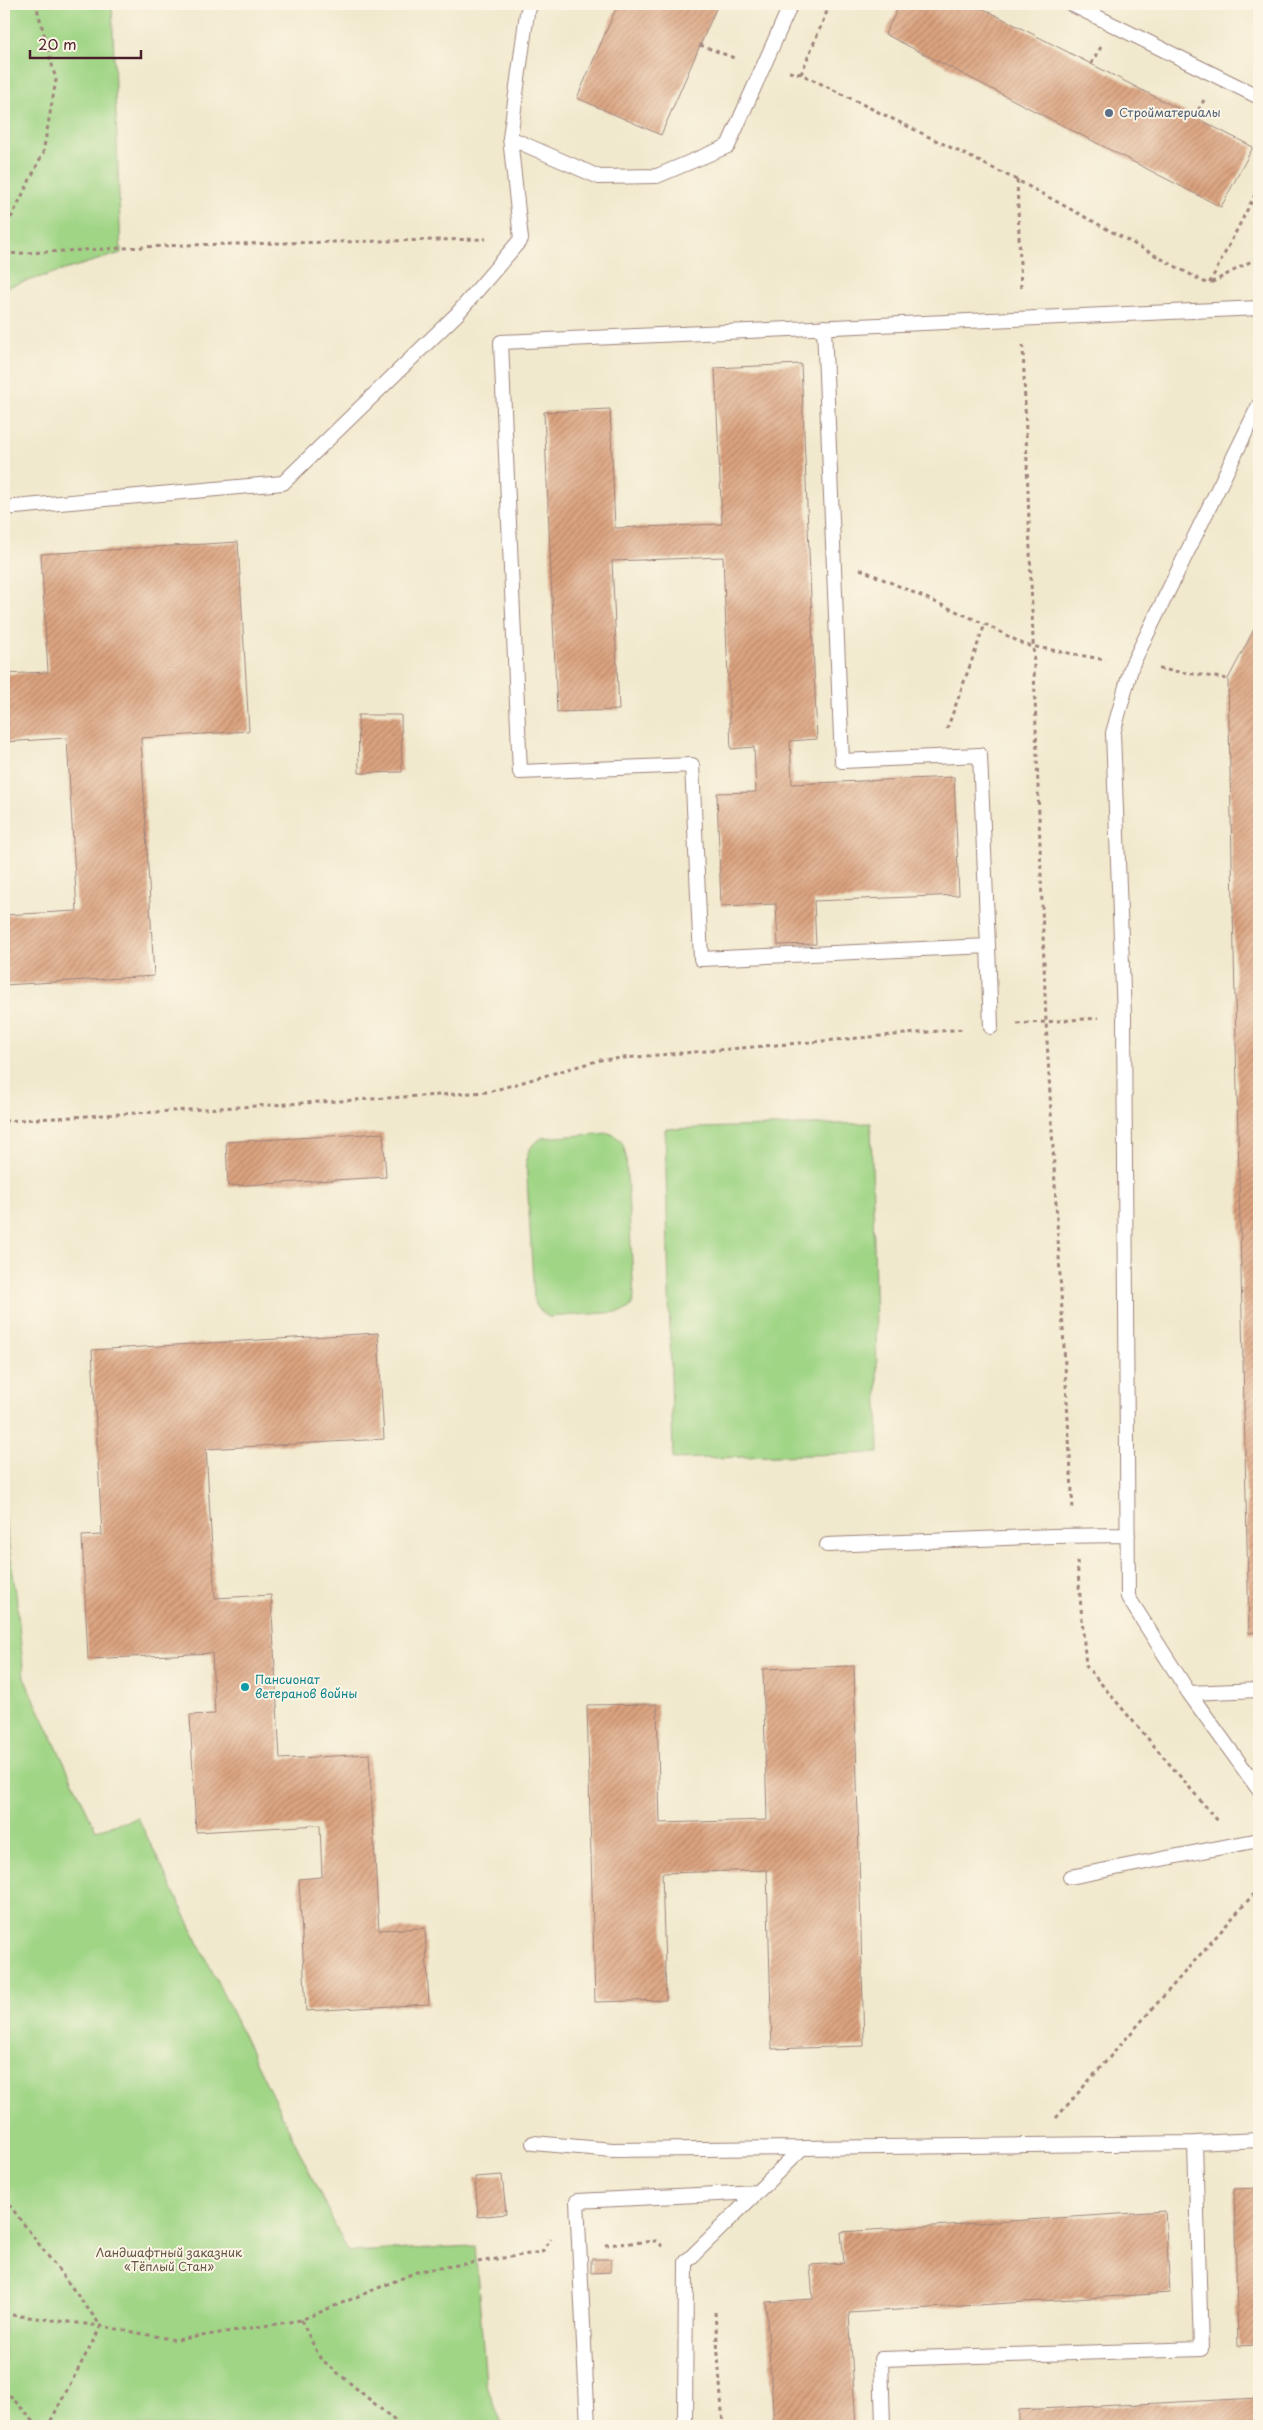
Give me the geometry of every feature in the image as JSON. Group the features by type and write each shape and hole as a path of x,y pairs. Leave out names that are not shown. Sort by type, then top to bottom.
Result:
{"lane":[{"path":"4,508 283,483 457,314 521,239 510,138 527,13 531,4"},
{"path":"510,138 599,177 657,176 728,146 790,4"},
{"path":"1071,4 1259,97"},
{"path":"988,946 701,959 692,765 520,772 502,342 1256,308"},
{"path":"824,327 842,761 980,755 991,1026"},
{"path":"1259,404 1132,665 1113,732 1124,1016 1128,1598 1188,1694 1259,1790"},
{"path":"827,1544 1075,1535 1128,1536"},
{"path":"1188,1694 1259,1690"},
{"path":"1070,1877 1259,1840"},
{"path":"533,2143 613,2150 1195,2143 1259,2140"},
{"path":"883,2426 881,2359 1201,2349 1195,2143"},
{"path":"685,2426 686,2262 802,2148"},
{"path":"588,2426 577,2201 757,2192"}],"path":[{"path":"4,223 12,216 43,152 56,80 36,4"},
{"path":"830,4 801,74 1017,180 1208,284 1256,308"},
{"path":"1017,180 1046,1022 1075,1535 1086,1666 1238,1845"},
{"path":"1208,284 1259,186"},
{"path":"4,254 184,244 521,239"},
{"path":"1208,284 1259,257"},
{"path":"833,558 984,624 1025,645 1132,665 1228,679"},
{"path":"937,757 984,624"},
{"path":"4,1121 488,1092 600,1060 1124,1016"},
{"path":"1032,2145 1259,1888"},
{"path":"4,2198 101,2326"},
{"path":"542,2252 552,2237"},
{"path":"4,2314 101,2326 176,2340 301,2320 419,2271 542,2252 656,2241 686,2262"},
{"path":"301,2320 320,2358 394,2420 396,2426"},
{"path":"48,2426 101,2326"},
{"path":"4,2388 38,2426"}],"green space":[{"path":"4,4 112,4 121,253 4,288"},
{"path":"871,1123 879,1453 673,1459 665,1129"},
{"path":"609,1133 622,1142 626,1158 634,1298 627,1310 548,1317 537,1307 534,1299 527,1156 533,1144 542,1138"},
{"name":"Ландшафтный заказник «Тёплый Стан»","path":"4,1516 16,1593 24,1678 96,1830 138,1818 348,2252 475,2246 486,2384 503,2426 4,2426"}],"building":[{"path":"618,4 718,4 661,135 577,98"},
{"path":"900,4 974,4 1253,147 1221,207 885,34"},
{"path":"801,364 817,739 790,741 792,784 954,777 959,895 814,901 816,944 778,945 776,904 721,906 717,793 756,792 754,747 731,749 723,557 612,561 619,710 557,712 544,412 610,409 615,528 722,524 715,368"},
{"path":"238,542 249,731 141,738 154,976 4,985 4,915 77,911 67,738 4,742 4,674 48,672 41,554"},
{"path":"1259,620 1259,1632 1249,1633 1228,679"},
{"path":"358,715 401,715 402,772 359,773"},
{"path":"383,1133 386,1177 228,1186 226,1142"},
{"name":"Пансионат ветеранов войны","path":"378,1333 384,1439 206,1449 215,1598 271,1595 280,1759 369,1754 379,1930 425,1928 429,2004 306,2011 299,1879 322,1877 320,1825 196,1832 190,1715 215,1714 212,1653 88,1659 82,1536 102,1535 92,1350"},
{"path":"854,1666 864,2046 772,2049 767,1870 662,1873 666,2000 595,2002 587,1705 657,1704 660,1823 767,1820 763,1669"},
{"path":"502,2175 506,2214 478,2217 475,2177"},
{"path":"1259,2188 1259,2345 1238,2346 1234,2189"},
{"path":"1165,2211 1170,2293 849,2313 856,2426 774,2426 766,2302 813,2299 810,2265 844,2263 841,2232"},
{"path":"591,2259 611,2259 611,2272 591,2273"},
{"path":"1259,2398 1259,2426 1019,2426 1019,2410"}],"place":[{"name":"Стройматериалы","path":"1109,113"},
{"name":"Пансионат ветеранов войны","path":"245,1687"}]}
